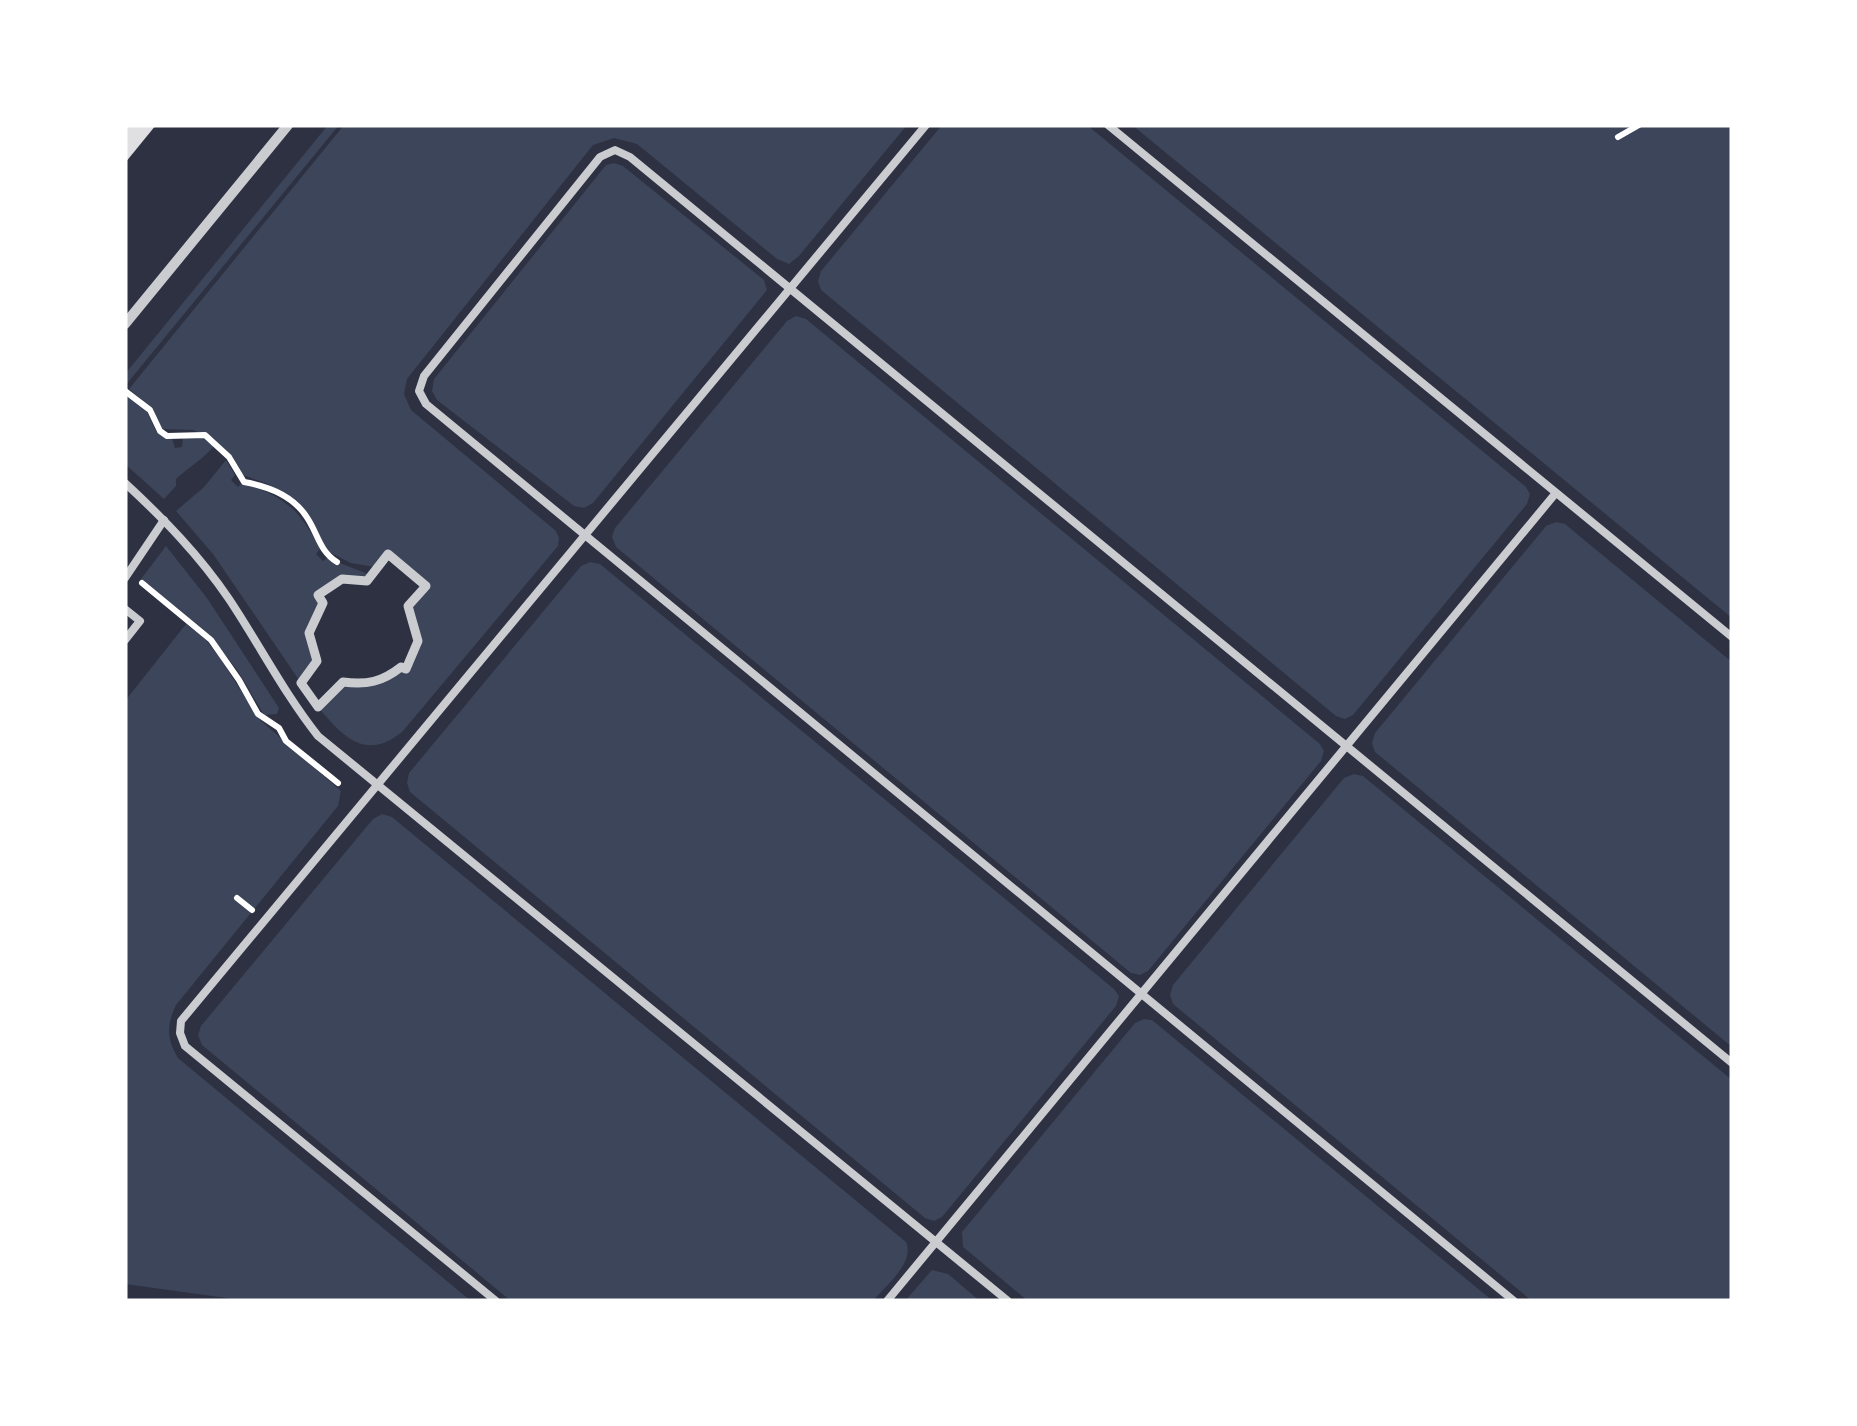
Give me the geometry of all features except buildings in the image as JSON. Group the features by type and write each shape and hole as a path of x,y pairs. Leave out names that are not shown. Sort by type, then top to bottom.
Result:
{"street":[{"path":"125,324 288,125"},
{"path":"388,554 426,586 408,606 418,640 406,669 401,667 374,683 343,682 318,708 302,683 317,660 309,633 323,603 318,595 342,579 367,581 373,572 388,554"}],"lane":[{"path":"496,1301 185,1046 180,1033 182,1022 926,125"},
{"path":"1108,125 1732,636"},
{"path":"1514,1301 426,404 419,391 424,376 600,157 615,150 630,157 1732,1063"},
{"path":"125,483 182,537 227,596 293,705 318,736 1008,1301"},
{"path":"888,1301 1556,494"},
{"path":"127,575 164,520"},
{"path":"125,609 140,622 125,640"}],"path":[{"path":"1618,137 1638,125"},
{"path":"125,390 150,410 160,430 168,436 205,435 229,457 244,482 271,489 292,502 306,516 326,555 373,572"},
{"path":"127,575 211,640 258,714 279,728 286,740 338,783"}],"shaded area":[{"path":"328,125 339,125 125,386 125,374"},
{"path":"344,125 907,125 789,264 777,259 637,144 614,138 593,145 407,379 404,394 411,410 556,531 558,546 403,731 378,745 366,745 346,736 318,707 343,682 358,684 406,669 418,641 408,606 426,586 388,554 374,567 351,563 327,551 299,504 270,485 243,475 232,456 212,437 193,430 161,429 153,409 129,389"},
{"path":"942,125 1087,125 1526,487 1530,494 1527,504 1353,715 1345,719 1336,716 821,290 821,271"},
{"path":"1132,125 1732,125 1732,618"},
{"path":"606,165 623,166 764,280 767,290 593,503 584,508 574,506 437,400 432,391 434,379"},
{"path":"796,316 806,319 1324,751 1321,761 1148,971 1140,975 1131,973 616,547 612,537 615,528 787,321"},
{"path":"125,395 146,410 156,431 172,438 175,448 182,447 183,437 203,438 214,446 176,479 176,486 164,499 125,464"},
{"path":"226,460 235,475 231,480 238,487 242,483 270,493 298,514 323,561 327,558 368,574 367,581 342,579 318,595 323,603 311,626 317,661 301,683 213,554 176,511 204,487"},
{"path":"1565,524 1732,662 1732,1047 1375,752 1375,733 1546,526"},
{"path":"166,546 207,598 279,708 277,714 264,715 238,671 212,638 141,579"},
{"path":"590,562 600,564 1119,996 1116,1006 942,1217 934,1221 925,1218 410,792 409,773 581,566"},
{"path":"186,624 218,655 259,719 341,791 338,806 176,1005 169,1032 171,1044 178,1058 471,1301 248,1301 125,1284 125,701"},
{"path":"1363,776 1732,1080 1732,1301 1532,1301 1173,1004 1173,985 1344,778"},
{"path":"382,814 392,817 906,1242 903,1266 873,1301 511,1301 202,1045 198,1035 201,1026 373,819"},
{"path":"1152,1020 1493,1301 1028,1301 963,1247 962,1232 1135,1023"},
{"path":"932,1270 948,1274 980,1301 905,1301"}]}
